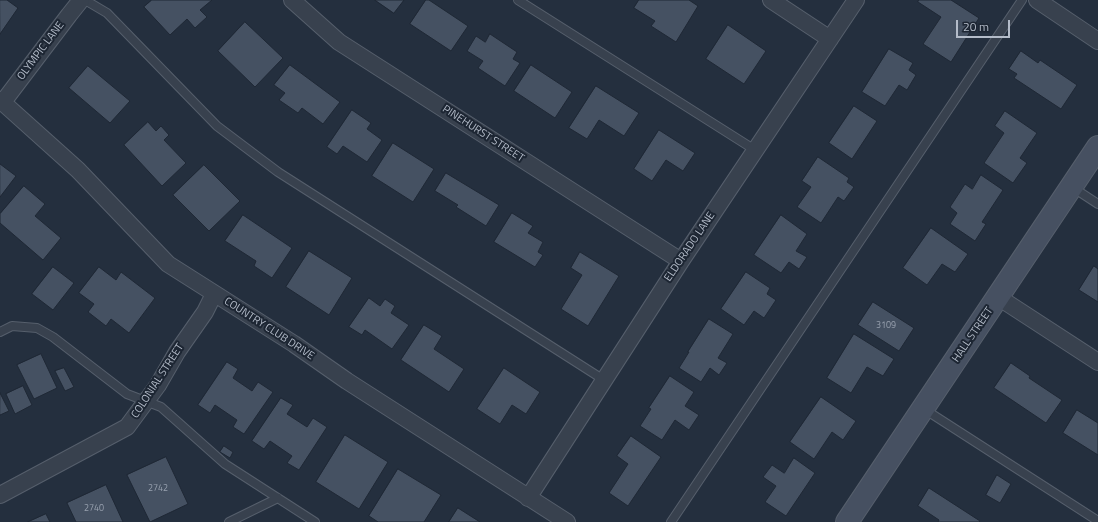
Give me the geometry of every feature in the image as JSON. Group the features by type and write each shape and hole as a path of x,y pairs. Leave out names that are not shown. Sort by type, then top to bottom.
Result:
{"street":[{"name":"OLYMPIC LANE","path":"1,101 81,0"},
{"name":"PINEHURST STREET","path":"292,0 339,42 681,261"},
{"path":"771,0 830,39"},
{"name":"ELDORADO LANE","path":"528,498 681,261 856,0"},
{"path":"1037,0 1098,41"},
{"name":"COUNTRY CLUB DRIVE","path":"1,101 78,170 168,264 294,344 347,381 567,522"},
{"name":"HALL STREET","path":"848,522 1098,147"},
{"name":"COLONIAL STREET","path":"0,495 127,427 147,401 177,352 205,312 214,294"},
{"path":"998,298 1098,362"}],"lane":[{"path":"85,0 107,13 217,126 278,172 604,380"},
{"path":"518,0 755,150"},
{"path":"671,522 1022,0"},
{"path":"1071,186 1098,204"},
{"path":"0,332 12,326 37,328 53,337 127,394 161,407 225,464 315,522"},
{"path":"924,409 1098,521"},
{"path":"229,522 278,498"}],"building":[{"path":"0,0 7,0 18,8 0,34"},
{"path":"152,0 212,0 200,10 207,17 195,28 187,19 170,35 144,7"},
{"path":"375,0 404,0 394,13"},
{"path":"426,0 429,0 468,26 451,51 410,24"},
{"path":"639,0 689,0 698,6 676,42 651,26 655,21 634,8"},
{"path":"919,0 951,0 979,18 951,62 923,44 941,17 918,2"},
{"path":"245,22 283,58 255,87 218,51"},
{"path":"728,25 766,51 744,84 706,59"},
{"path":"490,34 517,52 513,59 520,63 505,86 478,68 483,61 467,51 476,36 485,42"},
{"path":"889,49 913,63 909,70 916,75 907,90 899,85 885,106 862,92"},
{"path":"1021,51 1038,63 1040,60 1077,85 1061,109 1014,78 1017,74 1009,69"},
{"path":"290,65 340,102 323,124 302,108 298,113 279,100 285,93 274,85"},
{"path":"531,65 572,92 555,118 514,91"},
{"path":"88,66 130,101 110,123 69,88"},
{"path":"596,86 639,113 624,136 599,120 587,139 569,128"},
{"path":"854,106 877,121 852,159 829,143"},
{"path":"352,110 371,123 367,129 382,140 367,162 343,146 337,154 327,147"},
{"path":"1005,111 1037,133 1020,158 1027,163 1013,183 984,163 1004,133 995,126"},
{"path":"148,122 156,131 161,126 169,135 164,140 186,163 162,186 124,145"},
{"path":"659,130 695,153 683,171 666,160 652,181 634,169"},
{"path":"393,143 434,169 413,202 372,176"},
{"path":"818,157 849,178 847,182 854,187 844,201 838,197 821,223 797,207 811,187 802,181"},
{"path":"0,164 16,176 0,197"},
{"path":"204,165 240,201 209,231 173,195"},
{"path":"446,173 499,205 486,226 456,207 458,205 435,191"},
{"path":"981,175 1003,190 982,222 986,224 975,241 950,224 957,213 950,207 965,184 972,189"},
{"path":"24,186 45,204 35,216 61,238 43,260 0,223 0,214"},
{"path":"512,213 533,226 528,233 543,242 538,252 543,255 535,267 494,242"},
{"path":"243,215 292,248 272,278 254,266 256,261 225,241"},
{"path":"781,215 807,234 796,251 807,257 799,269 789,262 781,273 754,255"},
{"path":"931,228 968,254 955,272 942,264 927,285 903,268"},
{"path":"309,251 352,278 329,315 286,287"},
{"path":"580,252 619,276 588,326 561,309 582,275 571,268"},
{"path":"1094,266 1098,269 1098,302 1079,290"},
{"path":"53,267 74,283 53,310 32,294"},
{"path":"99,267 116,280 121,272 155,298 129,333 111,319 106,326 88,312 94,304 79,293"},
{"path":"746,272 770,288 767,294 776,300 764,318 754,311 744,325 721,309"},
{"path":"369,298 380,306 385,299 395,306 391,313 409,325 392,349 365,330 362,335 349,327"},
{"path":"873,302 914,328 899,351 858,325"},
{"path":"709,319 733,334 718,358 727,363 719,375 710,368 701,382 679,368"},
{"path":"424,325 442,336 434,349 464,369 449,392 401,360"},
{"path":"854,334 894,359 883,376 867,367 851,393 827,378"},
{"path":"41,354 57,388 34,399 17,365"},
{"path":"227,362 238,369 233,378 252,391 258,382 273,392 244,434 233,427 237,420 215,405 210,413 198,405"},
{"path":"1011,363 1030,376 1029,378 1062,400 1046,423 994,388"},
{"path":"64,368 74,387 65,391 55,371"},
{"path":"504,368 540,392 526,414 512,405 500,424 477,409"},
{"path":"670,376 694,392 685,406 699,415 689,430 675,420 662,440 640,426 651,409 649,408"},
{"path":"23,386 32,405 15,414 6,394"},
{"path":"0,393 9,411 0,415"},
{"path":"821,397 856,421 843,440 832,432 814,459 790,442"},
{"path":"281,398 293,405 287,414 307,427 313,418 327,427 299,470 287,463 292,456 270,441 264,449 252,441"},
{"path":"1077,410 1098,423 1098,455 1063,433"},
{"path":"345,435 388,462 359,509 316,482"},
{"path":"631,436 661,457 628,506 609,493 628,464 617,456"},
{"path":"224,446 233,452 230,458 220,452"},
{"path":"166,457 188,504 150,522 127,475"},
{"path":"794,458 815,473 786,516 765,502 776,486 763,477 772,465 784,473"},
{"path":"398,469 441,495 424,522 378,522 369,516"},
{"path":"997,475 1011,484 1000,503 986,495"},
{"path":"106,485 123,522 76,522 67,503"},
{"path":"929,488 980,521 938,522 939,520 918,506"},
{"path":"458,508 480,522 449,522"},
{"path":"46,514 50,522 28,522"}]}
